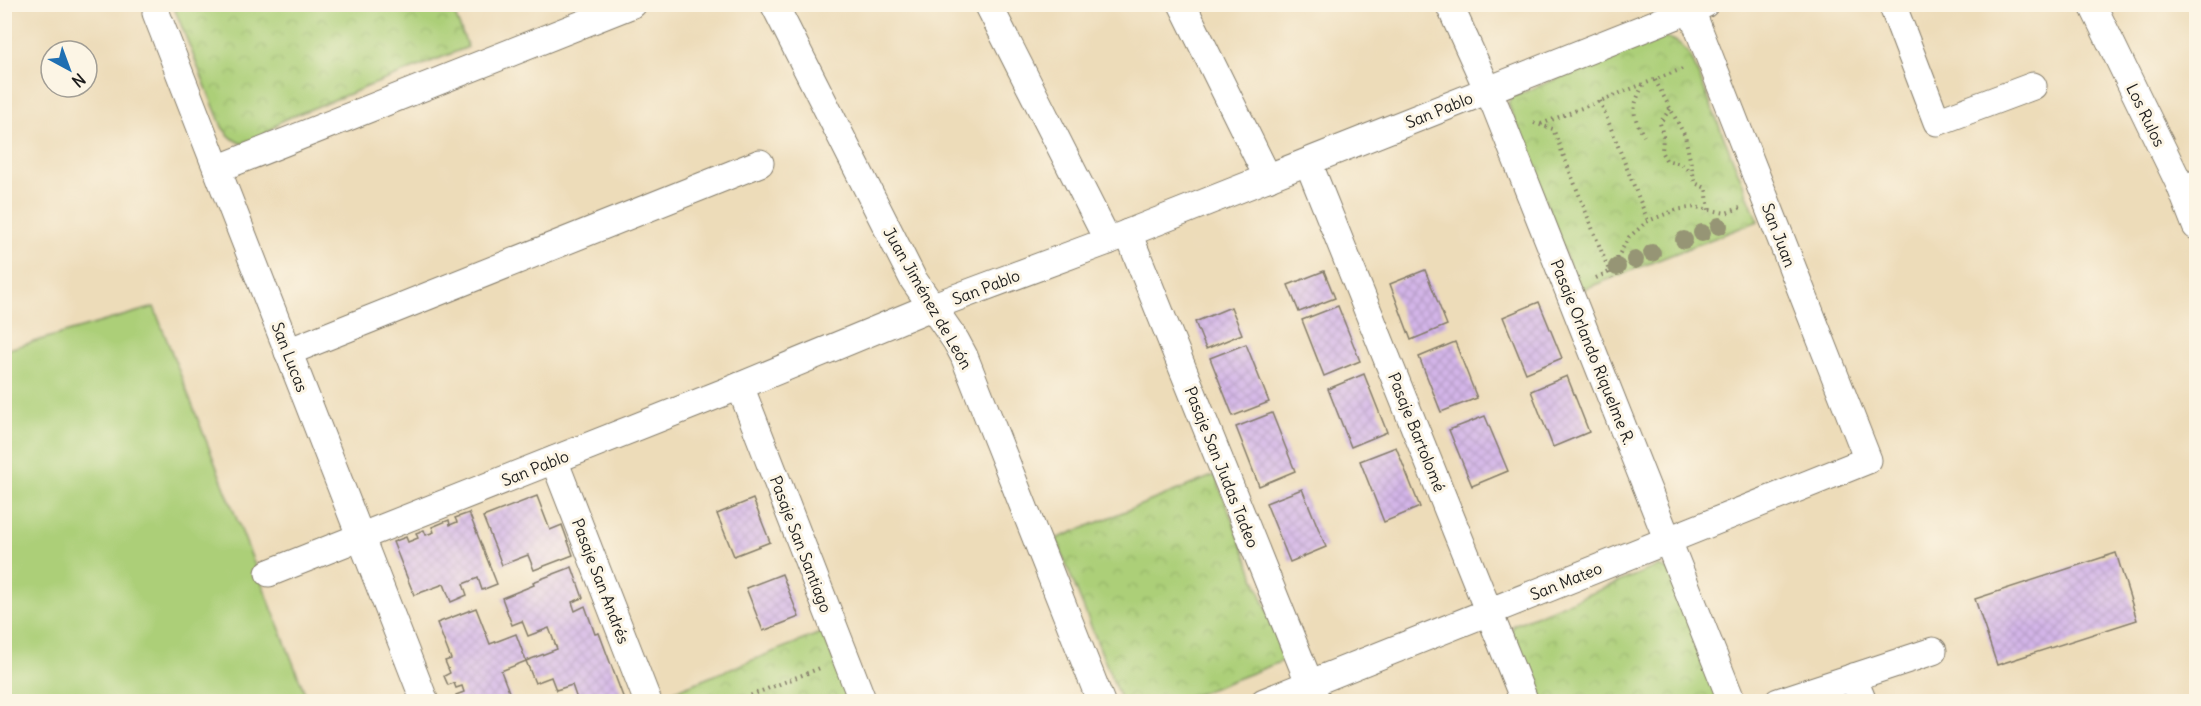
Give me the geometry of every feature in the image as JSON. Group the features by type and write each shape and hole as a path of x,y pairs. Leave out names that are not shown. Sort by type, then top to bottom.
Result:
{"street":[{"path":"217,169 633,4"},
{"name":"Juan Jiménez de León","path":"774,4 913,279 964,356 1101,702"},
{"name":"Pasaje San Judas Tadeo","path":"988,4 1118,237 1313,692"},
{"path":"1182,4 1268,178"},
{"name":"Pasaje Orlando Riquelme R.","path":"1449,4 1488,90 1732,702"},
{"path":"1892,4 1937,122 2033,86"},
{"name":"Los Rulos","path":"2092,4 2188,181 2196,226"},
{"name":"San Pablo","path":"269,573 931,308 1118,237 1488,90 1660,13 1698,7"},
{"name":"San Juan","path":"1698,7 1868,460"},
{"name":"San Lucas","path":"156,13 425,702"},
{"name":"Pasaje Bartolomé","path":"1308,162 1525,702"},
{"path":"288,352 760,163"},
{"name":"Pasaje San Santiago","path":"740,386 862,702"},
{"name":"Pasaje San Andrés","path":"554,460 648,702"},
{"name":"San Mateo","path":"1264,702 1313,692 1489,611 1868,460"},
{"path":"1778,702 1858,689 1933,651"}],"path":[{"path":"1539,124 1691,66"},
{"path":"1655,80 1685,136 1695,183 1706,188 1709,210"},
{"path":"1644,84 1634,107 1635,119 1644,136"},
{"path":"1600,101 1648,221"},
{"path":"1670,109 1660,123 1664,136 1662,153 1666,160 1681,164 1692,173"},
{"path":"1531,122 1553,129 1612,278"},
{"path":"1590,280 1609,272 1629,237 1648,221 1676,210 1695,207 1726,213 1747,205"},
{"path":"734,702 846,658"},
{"path":"752,694 754,702"}],"green space":[{"path":"173,5 451,5 468,47 283,120 260,138 246,144 231,137 222,127"},
{"path":"1659,37 1678,43 1692,59 1758,221 1579,291 1508,103 1512,97"},
{"path":"154,307 308,701 5,702 5,350"},
{"path":"1215,475 1285,657 1280,662 1180,701 1121,701 1056,539"},
{"path":"1658,566 1669,570 1723,701 1536,701 1510,635 1513,625"},
{"path":"823,632 850,701 653,702 652,700"}],"building":[{"path":"1425,270 1447,325 1411,340 1390,284"},
{"path":"1324,271 1335,298 1299,312 1288,285"},
{"path":"1539,302 1562,358 1526,373 1503,317"},
{"path":"1338,306 1360,361 1324,376 1302,320"},
{"path":"1231,307 1242,334 1206,349 1195,322"},
{"path":"1455,342 1477,398 1441,412 1419,357"},
{"path":"1246,344 1269,402 1233,416 1210,358"},
{"path":"1364,374 1387,432 1351,447 1328,389"},
{"path":"1567,376 1589,432 1553,447 1531,391"},
{"path":"1272,413 1295,471 1259,486 1236,427"},
{"path":"1485,416 1508,471 1472,486 1449,430"},
{"path":"1396,447 1420,507 1384,522 1360,461"},
{"path":"1302,489 1326,547 1290,562 1266,503"},
{"path":"537,496 550,530 562,525 573,555 534,570 528,555 502,565 483,517"},
{"path":"753,499 770,542 734,556 717,514"},
{"path":"469,513 497,584 482,590 478,578 463,584 467,595 451,602 444,584 414,595 393,542 406,537 408,542 418,538 416,533 424,530 426,535 434,532 432,527 449,520 450,525 457,522 455,518"},
{"path":"2116,553 2137,620 1997,665 1975,599"},
{"path":"572,567 583,598 572,602 575,611 585,606 595,634 599,633 625,702 578,702 572,685 556,690 551,677 535,683 526,661 557,649 549,628 528,636 522,621 512,625 502,598 534,585 533,582"},
{"path":"782,574 799,617 763,631 746,588"},
{"path":"476,608 490,644 516,634 526,661 501,671 511,697 508,698 509,702 458,702 456,695 464,692 462,686 456,688 454,683 448,685 444,676 450,673 445,661 451,659 437,623"}]}
